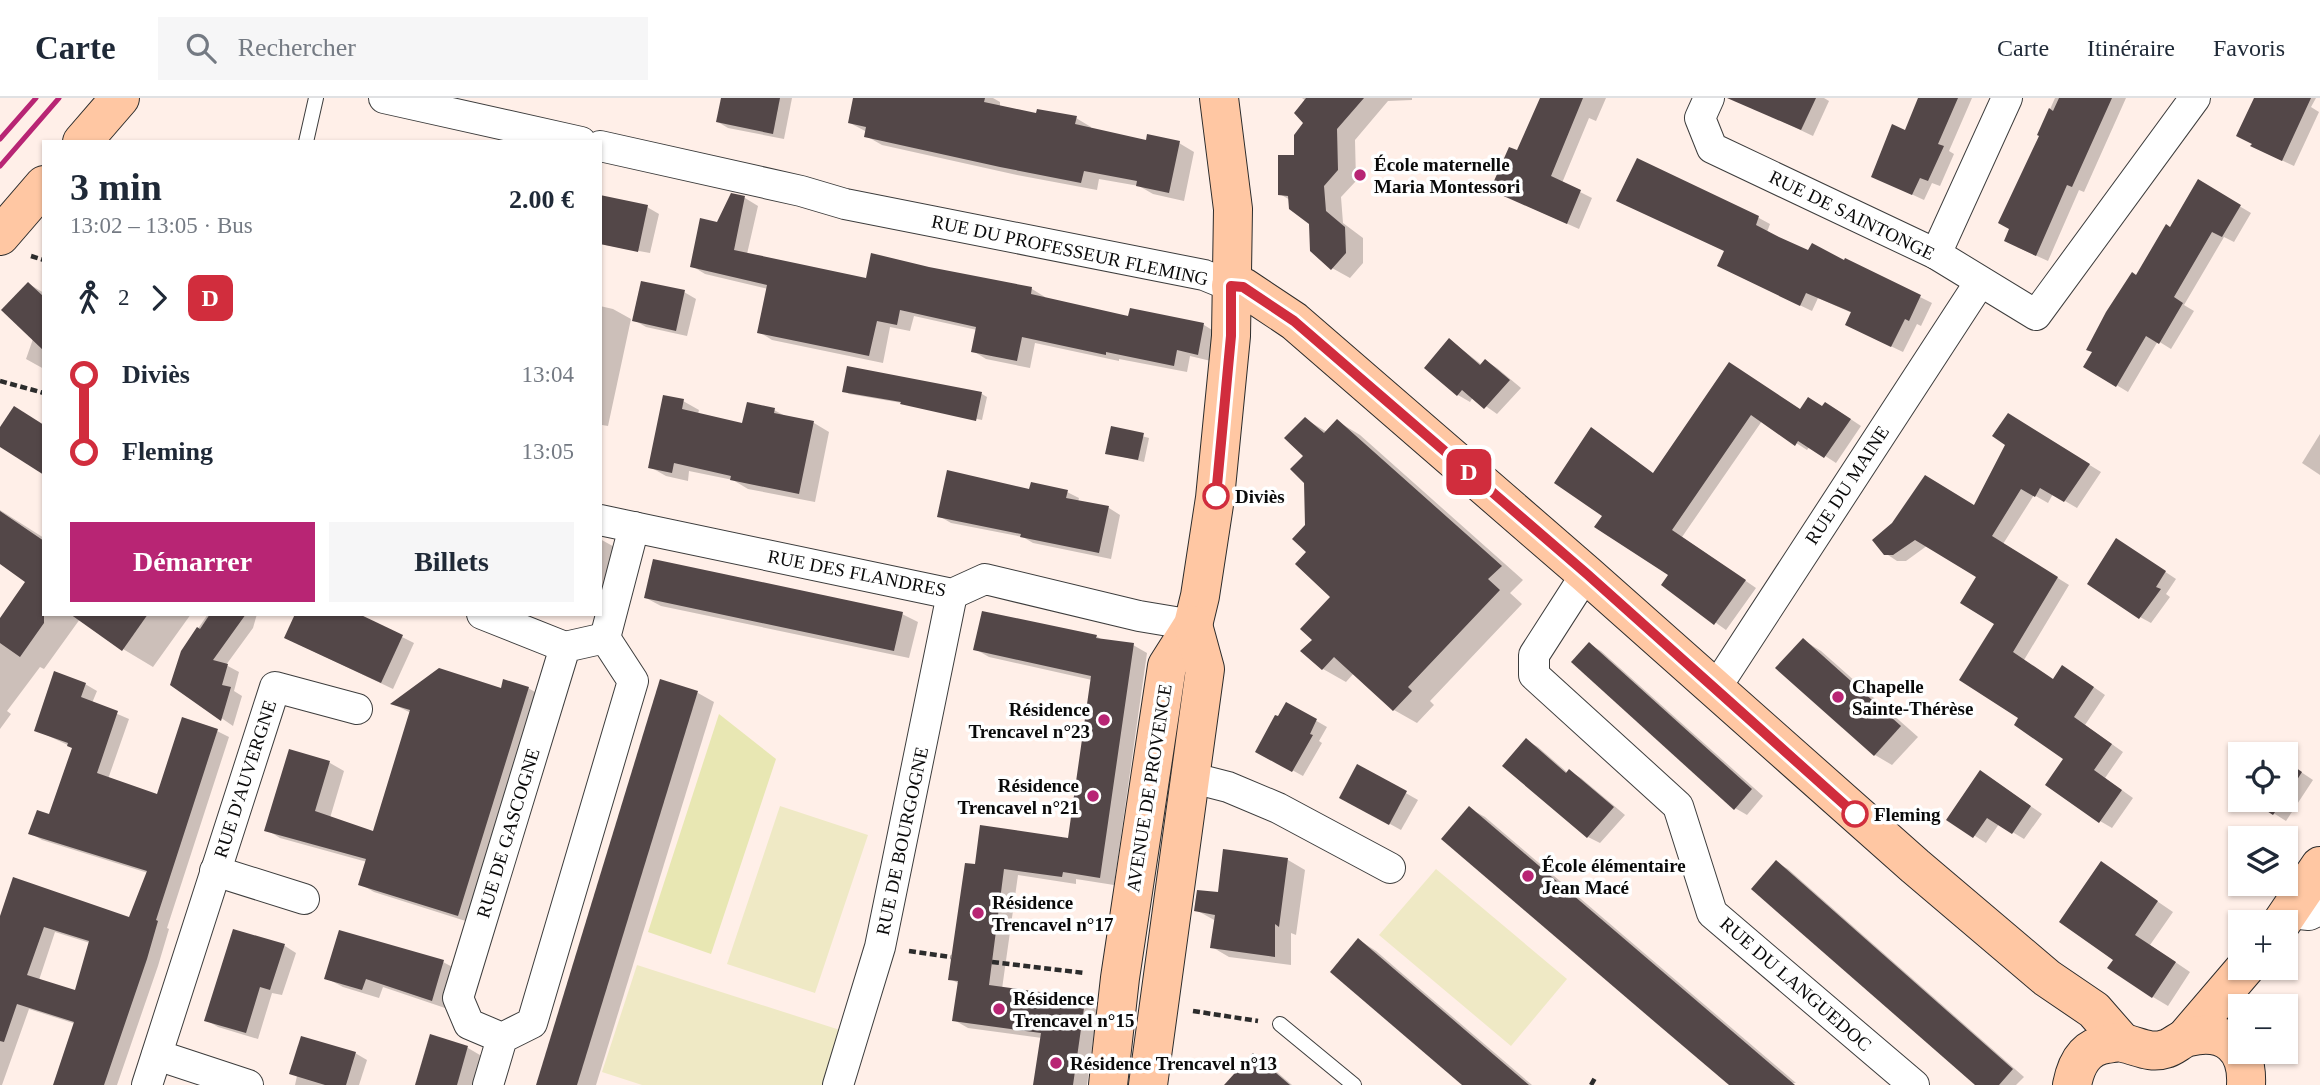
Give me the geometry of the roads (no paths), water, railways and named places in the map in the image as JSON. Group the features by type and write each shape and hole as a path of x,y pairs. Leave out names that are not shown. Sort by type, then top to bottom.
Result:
{"street":[{"path":"84,140 120,98"},
{"path":"384,98 572,140"},
{"path":"1193,625 1215,498 1231,336 1233,209 1219,98"},
{"name":"RUE DE SAINTONGE","path":"1709,98 1700,118 1712,148 1936,254 2036,315 2195,98"},
{"path":"1936,254 2007,98"},
{"name":"RUE DU PROFESSEUR FLEMING","path":"602,146 801,191 845,204 1204,275 1231,286 1243,287 1294,321 1587,574 1915,866 2047,978 2094,1010 2122,1042"},
{"path":"0,236 42,187"},
{"name":"RUE DU MAINE","path":"1714,689 1980,282"},
{"name":"RUE DES FLANDRES","path":"602,520 952,594 985,579 1139,616 1193,625"},
{"path":"488,1085 502,1038 531,1023 633,681 605,638 634,527"},
{"name":"RUE DU LANGUEDOC","path":"1587,574 1534,655 1534,675 1678,806 1712,913 1914,1085"},
{"name":"RUE DE BOURGOGNE","path":"838,1085 880,947 952,594"},
{"path":"487,616 565,647 605,638"},
{"name":"AVENUE DE PROVENCE","path":"1148,1085 1205,669 1193,625"},
{"name":"AVENUE DE PROVENCE","path":"1108,1085 1120,978 1167,666 1193,625"},
{"name":"RUE DE GASCOGNE","path":"502,1038 469,1024 458,998 565,647"},
{"name":"RUE D'AUVERGNE","path":"147,1085 275,687 357,709"},
{"path":"1189,777 1227,787 1278,808 1390,868"},
{"path":"2298,913 2320,866"},
{"name":"RUE D'AUVERGNE","path":"215,871 304,899"},
{"name":"RUE DU PROFESSEUR FLEMING","path":"2047,978 2069,1020 2075,1074"},
{"path":"2075,1074 2096,1046 2122,1042 2141,1050 2165,1049 2186,1037 2234,980"},
{"path":"2186,1037 2212,1033 2228,1040"},
{"path":"157,1055 248,1085"},
{"path":"2246,1064 2246,1085"}],"lane":[{"path":"306,140 316,98"},
{"path":"1280,1024 1354,1085"}],"railway":[{"path":"0,139 36,98"},
{"path":"0,166 59,98"}],"place":[{"name":"École maternelle Maria Montessori","path":"1360,175"},
{"name":"Diviès","path":"1216,496"},
{"name":"Chapelle Sainte-Thérèse","path":"1838,697"},
{"name":"Résidence Trencavel n°23","path":"1104,720"},
{"name":"Résidence Trencavel n°21","path":"1093,796"},
{"name":"Fleming","path":"1855,814"},
{"name":"École élémentaire Jean Macé","path":"1528,876"},
{"name":"Résidence Trencavel n°17","path":"978,913"},
{"name":"Résidence Trencavel n°15","path":"999,1009"},
{"name":"Résidence Trencavel n°13","path":"1056,1063"}]}
